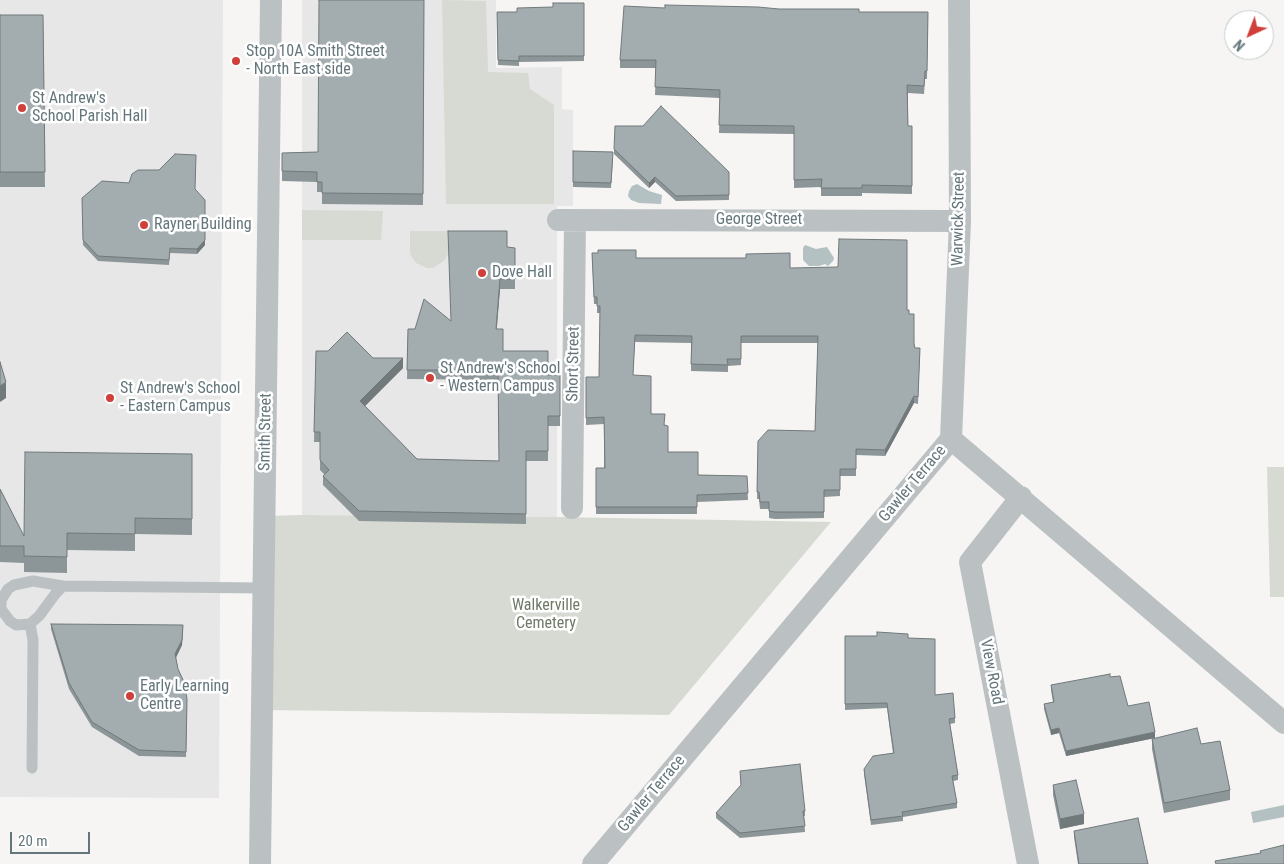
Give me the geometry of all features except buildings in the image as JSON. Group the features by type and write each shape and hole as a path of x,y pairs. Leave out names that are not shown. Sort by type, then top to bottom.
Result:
{"street":[{"name":"Smith Street","path":"260,864 271,0"},
{"name":"Warwick Street","path":"951,439 960,221 959,0"},
{"name":"George Street","path":"567,220 960,221"},
{"name":"Short Street","path":"567,220 572,508"},
{"name":"Gawler Terrace","path":"593,864 951,439 1284,723"},
{"name":"View Road","path":"1021,497 970,562 1028,864"}],"lane":[{"path":"63,586 39,616 30,624 16,625 3,613 1,600 8,589 14,585 33,581 63,586 264,588"},
{"path":"30,624 32,640 32,768"}],"shaded area":[{"name":"St Andrew's School - Eastern Campus","path":"0,0 223,0 219,798 0,797"},
{"name":"St Andrew's School - Western Campus","path":"302,0 496,0 496,68 562,67 562,109 573,110 573,206 557,206 557,517 302,515"},
{"path":"637,184 649,191 662,195 661,204 639,203 631,200 628,196 629,191 632,186"},
{"path":"805,245 816,249 827,247 834,258 833,261 828,266 825,264 809,266 803,260 803,248"},
{"path":"1284,805 1284,817 1253,823 1251,812"}],"green space":[{"path":"442,0 486,1 488,72 528,73 530,89 554,105 554,204 446,204"},
{"path":"302,210 383,211 381,240 302,240"},
{"path":"410,231 448,231 449,252 445,260 433,268 427,268 416,263 410,254"},
{"path":"1267,467 1284,467 1284,597 1270,597"},
{"name":"Walkerville Cemetery","path":"265,516 831,522 669,715 262,710"}],"place":[{"name":"Stop 10A Smith Street - North East side","path":"236,61"},
{"name":"St Andrew's School Parish Hall","path":"22,108"},
{"name":"Rayner Building","path":"144,225"},
{"name":"Dove Hall","path":"482,273"},
{"name":"St Andrew's School - Western Campus","path":"430,378"},
{"name":"St Andrew's School - Eastern Campus","path":"110,398"},
{"name":"Early Learning Centre","path":"130,696"}]}
